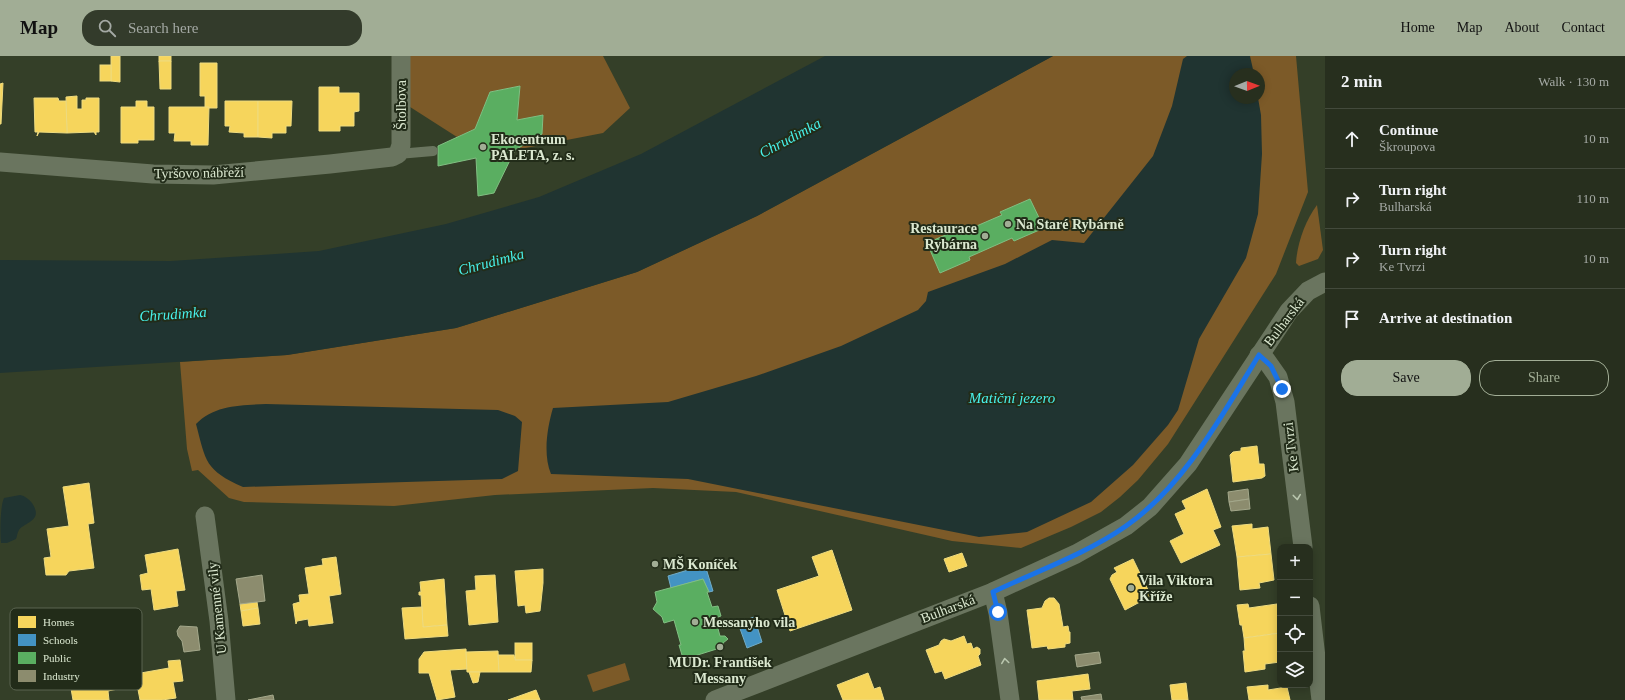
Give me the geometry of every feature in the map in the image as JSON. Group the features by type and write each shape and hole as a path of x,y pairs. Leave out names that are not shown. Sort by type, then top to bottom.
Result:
{"street":[{"name":"Štolbova","path":"398,154 401,145 401,56"},
{"name":"Tyršovo nábřeží","path":"0,162 153,174 213,174 365,161 387,158 398,154"},
{"name":"Bulharská","path":"715,700 993,592 1104,540 1126,526 1150,508 1188,464 1259,355 1297,301 1308,291 1325,282"},
{"name":"Ke Tvrzi","path":"1259,355 1266,360 1278,377 1285,402 1303,544"},
{"name":"U Kamenné vily","path":"205,516 219,621 226,700"},
{"path":"993,592 998,612 1010,700"},
{"path":"1311,616 1321,700"}],"lane":[{"path":"398,154 433,150"}],"shaded area":[{"path":"407,56 603,56 630,108 603,133 515,150 542,134 543,115 517,120 520,86 490,92 475,129 457,137 407,105"},
{"path":"1053,56 1296,56 1308,192 1276,274 1168,444 1138,480 1101,512 1071,527 1021,548 952,541 736,492 653,488 495,495 394,506 244,502 229,498 198,470 192,471 187,449 180,362 287,355 456,328 637,272 757,216"},
{"path":"1317,205 1323,250 1318,259 1299,266 1296,263 1300,241 1305,225"},
{"path":"625,663 630,680 593,692 587,675"}],"water":[{"name":"Chrudimka","path":"825,56 1053,56 757,216 637,272 456,328 287,355 0,373 0,260 171,261 319,251 446,224 539,197 641,154"},
{"name":"Matiční jezero","path":"1187,56 1250,56 1253,68 1229,68 1229,104 1259,104 1261,115 1262,154 1258,214 1246,258 1199,339 1178,410 1168,425 1133,465 1091,502 1027,532 979,537 688,479 551,474 547,458 547,441 553,408 668,402 756,376 841,346 918,310 926,301 928,292 1005,264 1052,240 1084,243 1153,156 1172,106 1183,59"},
{"path":"266,404 498,410 515,416 522,422 518,471 502,479 243,487 230,481 214,470 205,456 196,424 211,413 228,407"},
{"path":"20,495 27,498 32,503 35,509 35,517 19,530 16,539 7,543 1,543 0,527 4,498"}],"building: Homes":[{"path":"111,56 120,56 120,82 111,81"},
{"path":"159,56 171,56 171,61 159,61"},
{"path":"159,61 171,61 171,89 160,89"},
{"path":"200,63 217,63 217,108 205,108 205,96 200,96"},
{"path":"100,65 111,65 111,81 100,81"},
{"path":"3,83 1,124 0,124 0,84"},
{"path":"319,87 339,87 339,93 359,93 359,111 354,112 354,126 340,126 340,131 319,131"},
{"path":"77,96 77,109 82,109 82,100 86,100 86,98 99,98 99,132 96,132 96,135 94,132 67,133 66,97"},
{"path":"34,98 58,98 59,101 66,101 67,133 39,132 37,136 38,132 35,132"},
{"path":"136,101 147,101 147,107 154,107 154,140 138,140 138,143 121,143 121,107 136,107"},
{"path":"225,101 258,101 258,137 244,137 244,133 229,132 230,126 225,126"},
{"path":"258,101 292,101 291,126 286,126 286,133 272,133 272,138 258,137"},
{"path":"169,107 209,107 208,145 191,145 191,141 174,141 175,133 169,133"},
{"path":"1257,446 1259,464 1264,464 1265,476 1262,478 1233,482 1230,455 1233,452 1241,451 1241,448"},
{"path":"89,483 94,523 88,524 94,568 69,571 66,575 46,575 44,558 51,557 47,529 69,526 63,487"},
{"path":"1207,489 1221,527 1213,530 1220,545 1181,563 1170,541 1184,534 1175,514 1186,509 1182,501"},
{"path":"1252,524 1252,529 1268,527 1271,554 1237,557 1232,526"},
{"path":"178,549 185,590 176,591 178,606 154,610 151,589 142,590 140,575 148,573 145,555"},
{"path":"832,550 852,610 790,631 777,590 819,576 812,557"},
{"path":"962,553 967,566 949,572 944,559"},
{"path":"1271,554 1274,580 1259,583 1260,588 1240,590 1237,557"},
{"path":"336,557 341,594 329,596 333,623 309,626 308,619 297,621 296,624 293,604 300,602 299,595 309,594 305,568 323,565 322,559"},
{"name":"Vila Viktora Kříže","path":"1133,559 1151,596 1125,610 1110,579 1112,575 1117,572 1114,568"},
{"path":"543,569 540,611 526,613 525,605 518,606 515,571"},
{"path":"495,575 498,622 469,625 466,591 476,590 475,576"},
{"path":"444,579 447,625 423,627 421,595 419,595 419,592 421,592 420,582"},
{"path":"1049,598 1054,598 1059,604 1063,627 1068,626 1070,632 1070,643 1065,644 1065,647 1048,649 1047,646 1032,648 1027,610 1042,608 1045,601"},
{"path":"257,602 258,608 241,611 240,604"},
{"path":"1248,604 1249,608 1277,604 1277,633 1244,638 1242,625 1240,625 1237,605"},
{"path":"422,607 423,627 447,625 448,636 405,639 402,608"},
{"path":"258,608 260,624 243,626 241,611"},
{"path":"1277,633 1277,662 1265,664 1265,669 1245,672 1243,651 1245,651 1244,638"},
{"path":"964,636 967,644 971,643 973,649 977,647 980,649 980,654 978,656 981,665 945,679 942,671 935,673 926,650 939,645 944,639 951,641"},
{"path":"515,643 532,643 532,660 515,660"},
{"path":"466,649 467,669 450,670 455,697 437,700 429,673 419,673 419,659 424,652"},
{"path":"498,651 499,672 467,672 466,652"},
{"path":"498,655 514,655 515,660 532,660 531,672 499,672"},
{"path":"180,660 183,681 173,682 176,698 162,700 140,700 138,690 142,690 142,673 169,668 168,661"},
{"path":"469,672 480,672 478,682 473,683"},
{"path":"868,673 874,689 880,687 884,700 843,700 837,685"},
{"path":"1088,674 1090,689 1072,691 1073,700 1039,700 1037,681"},
{"path":"1186,683 1188,700 1172,700 1170,685"},
{"path":"1268,685 1268,690 1287,688 1290,700 1249,700 1247,687"},
{"path":"71,690 113,690 108,691 109,700 73,700"},
{"path":"536,690 540,700 508,700"}],"building: Schools":[{"path":"705,565 713,591 709,592 703,579 671,588 668,576"},
{"path":"754,617 762,642 747,648 738,623"}],"building: Public":[{"path":"520,86 517,120 543,115 542,134 515,150 494,193 478,196 476,158 438,166 438,146 475,129 490,92"},
{"name":"Restaurace Rybárna","path":"1030,199 1044,228 1014,241 1012,238 969,257 970,260 940,273 927,243 957,230 958,234 1002,215 1000,212"},
{"name":"Messanyho vila","path":"703,579 709,592 707,592 712,607 718,606 721,616 715,618 720,636 725,636 728,639 723,643 723,647 688,658 685,664 681,664 678,660 682,655 679,645 681,645 674,620 664,623 662,617 653,609 657,602 655,592"}],"building: Industry":[{"path":"1248,489 1249,499 1229,502 1228,492"},
{"path":"1249,499 1250,509 1231,511 1229,502"},
{"path":"262,575 265,601 240,604 236,579"},
{"path":"180,626 197,627 200,650 184,652 182,641 178,636 177,631"},
{"path":"1099,652 1101,663 1077,667 1075,655"},
{"path":"1101,694 1102,700 1082,700 1081,697"},
{"path":"273,695 274,700 248,700"}],"place":[{"name":"Ekocentrum PALETA, z. s.","path":"483,147"},
{"name":"Na Staré Rybárně","path":"1008,224"},
{"name":"Restaurace Rybárna","path":"985,236"},
{"name":"MŠ Koníček","path":"655,564"},
{"name":"Vila Viktora Kříže","path":"1131,588"},
{"name":"Messanyho vila","path":"695,622"},
{"name":"MUDr. František Messany","path":"720,647"}],"route":[{"path":"998,612 993,592 1104,540 1150,508 1188,464 1208,436 1259,355 1271,366 1278,377 1282,389"}]}
